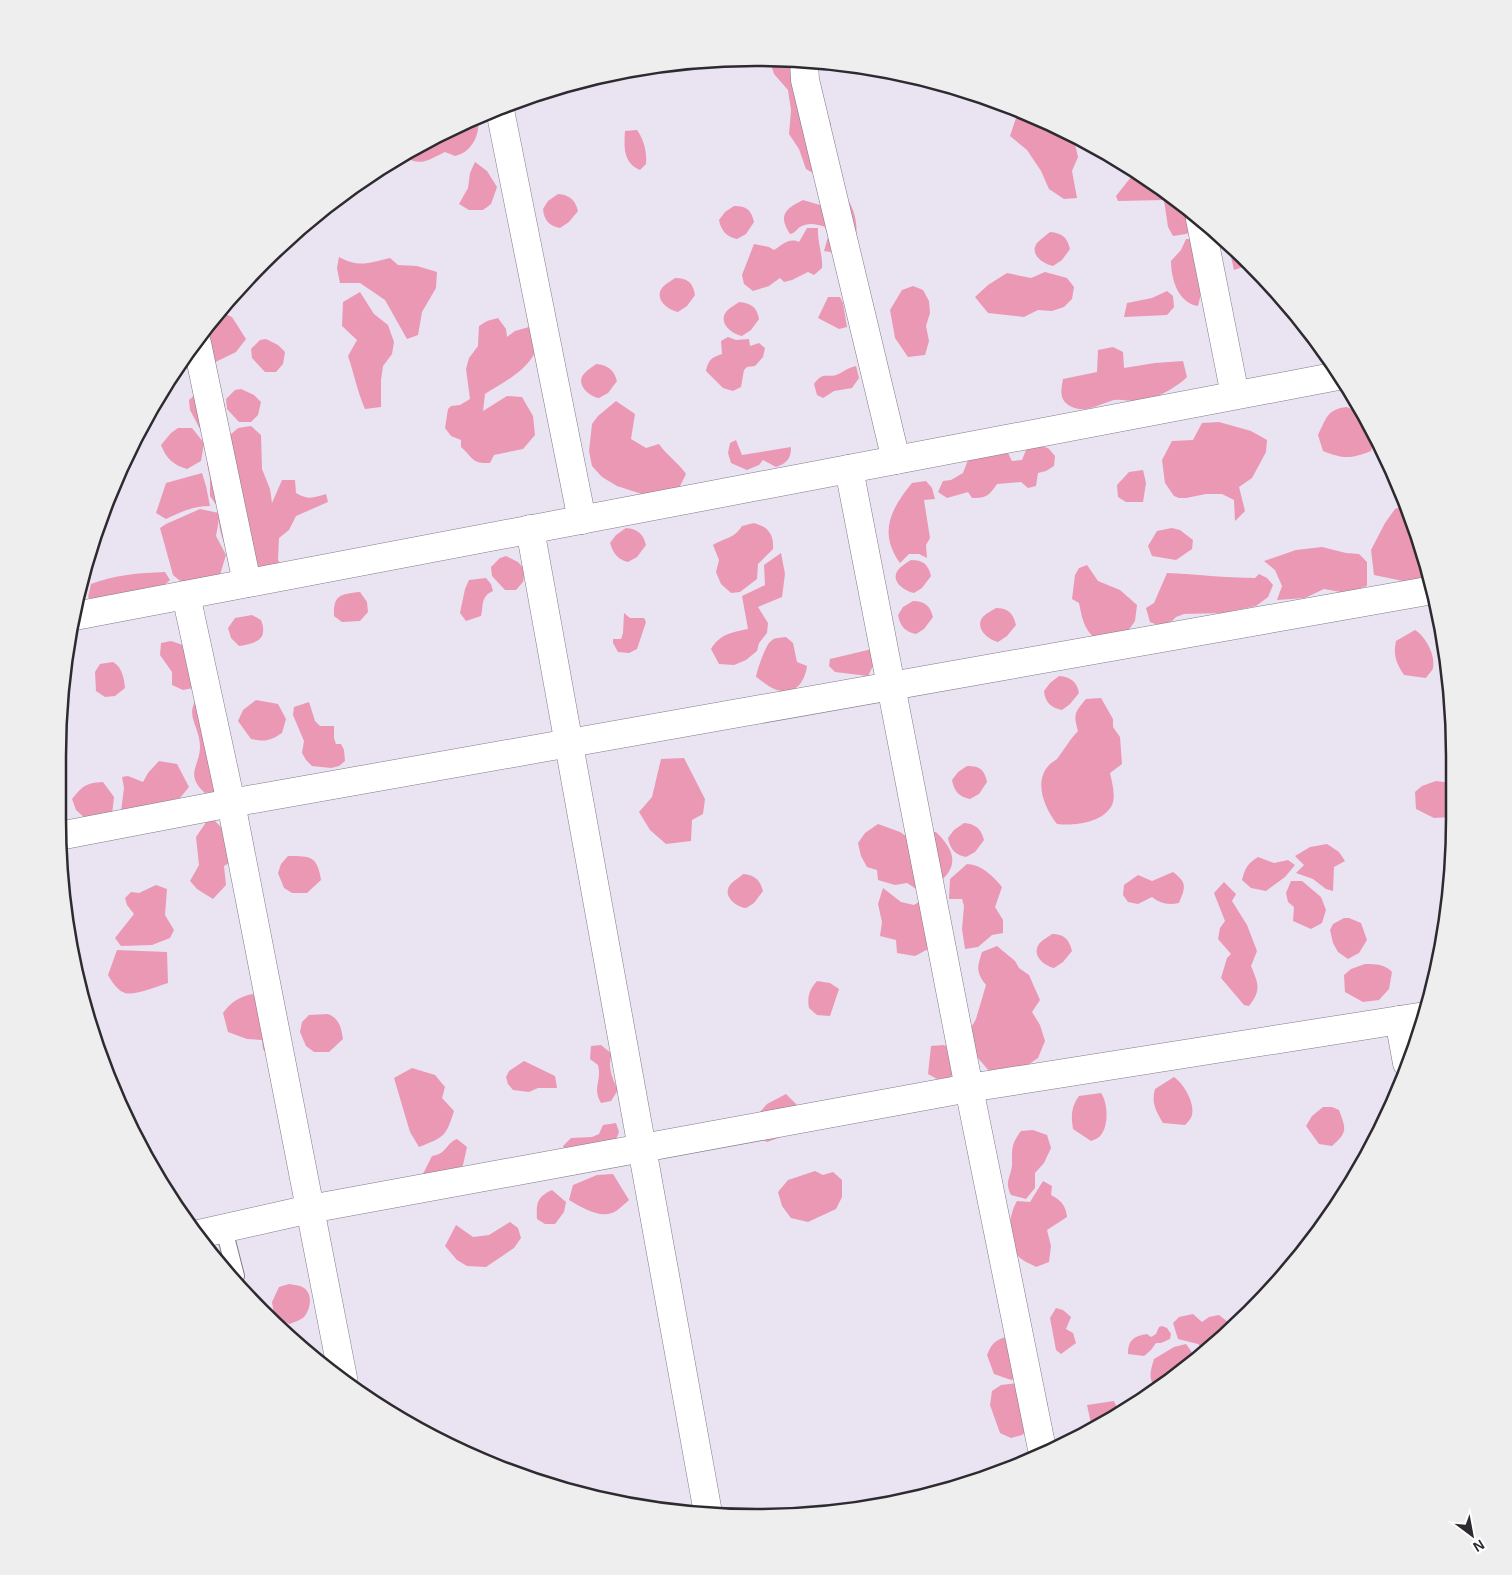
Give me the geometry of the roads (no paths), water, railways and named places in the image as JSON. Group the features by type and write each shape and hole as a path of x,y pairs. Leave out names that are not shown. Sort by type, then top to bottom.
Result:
{"street":[{"path":"805,68 896,460"},
{"path":"501,116 582,520"},
{"path":"1202,230 1235,395"},
{"path":"199,350 247,583"},
{"path":"81,615 1332,377"},
{"path":"849,469 1042,1447"},
{"path":"530,529 707,1507"},
{"path":"67,835 231,803 1425,591"},
{"path":"186,595 231,803 341,1370"},
{"path":"211,1231 310,1209 970,1088 1412,1018 1410,1039"}],"lane":[{"path":"211,1231 230,1265"}]}
